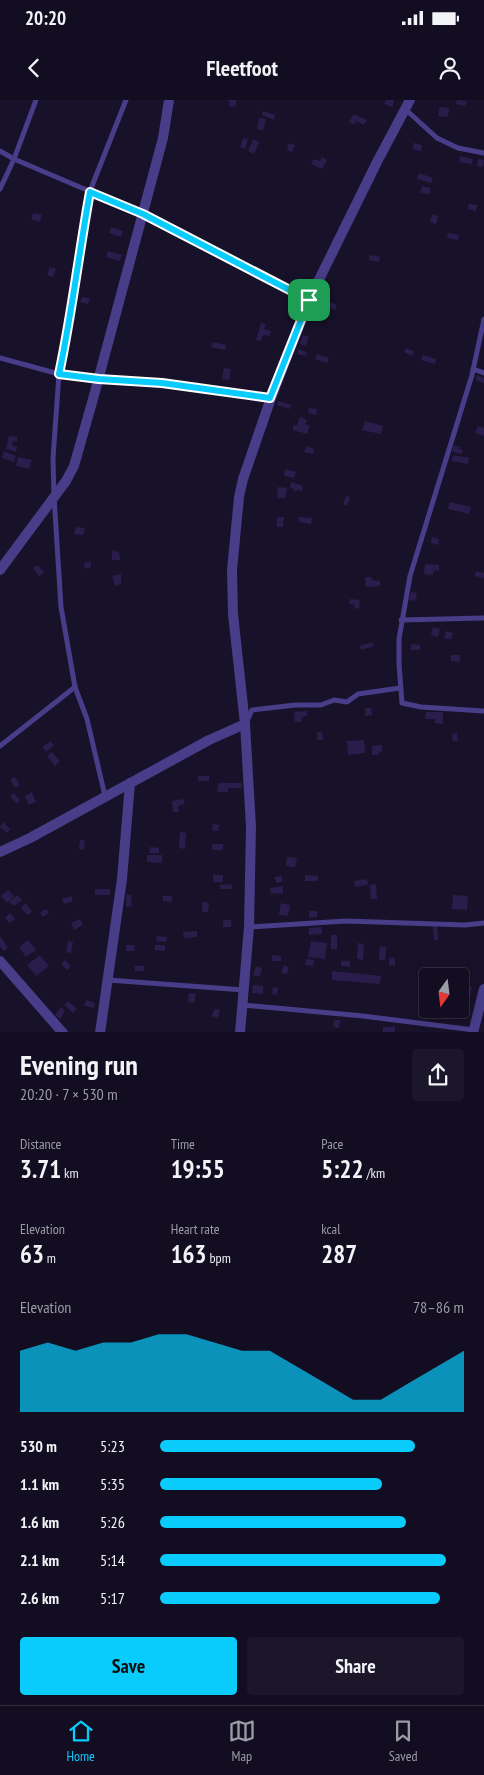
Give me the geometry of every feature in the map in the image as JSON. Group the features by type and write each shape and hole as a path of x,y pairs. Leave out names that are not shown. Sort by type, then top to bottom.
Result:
{"street":[{"path":"0,570 66,481 74,466 163,138 169,100"},
{"path":"240,1032 249,927 251,827 245,724 233,614 232,570 243,479 270,398 309,300 408,103"},
{"path":"0,852 30,838 209,740 245,724"},
{"path":"100,1032 122,879 130,783"},
{"path":"0,960 63,1032"},
{"path":"474,1031 484,990"}],"lane":[{"path":"0,189 14,159 36,100"},
{"path":"106,797 87,719 75,687 61,607 53,458 59,374 90,192 126,100"},
{"path":"408,103 437,138 458,148 484,154"},
{"path":"0,151 14,159 143,214 309,300"},
{"path":"484,319 473,369 410,576 399,639 402,703 421,707 484,711"},
{"path":"0,359 59,374 162,383 270,398"},
{"path":"473,369 484,373"},
{"path":"402,620 484,618"},
{"path":"0,746 75,687"},
{"path":"245,724 252,710 295,705 321,705 334,700 346,702 358,694 400,688"},
{"path":"249,927 346,921 465,925 484,923"},
{"path":"108,980 244,990"},
{"path":"243,1005 363,1016 474,1031"}],"building":[{"path":"227,100 237,100 235,107 229,106 230,102"},
{"path":"386,100 394,100 392,107 384,104"},
{"path":"457,100 467,101 465,106 456,104"},
{"path":"440,107 449,108 448,117 438,116"},
{"path":"263,111 275,115 274,120 262,115"},
{"path":"354,114 367,120 364,125 356,121 354,125 349,122"},
{"path":"259,118 266,119 263,130 257,129"},
{"path":"243,138 248,139 245,149 240,147"},
{"path":"253,139 259,142 254,154 248,151"},
{"path":"289,143 295,145 292,152 287,150"},
{"path":"414,143 422,145 421,151 412,149"},
{"path":"460,156 473,159 472,164 459,162"},
{"path":"322,157 327,160 322,169 311,164 314,159 320,161"},
{"path":"478,159 484,160 483,167 477,166"},
{"path":"419,173 433,178 431,183 417,179"},
{"path":"422,186 431,188 429,195 420,192"},
{"path":"469,204 477,205 476,211 468,209"},
{"path":"33,213 42,215 40,222 31,219"},
{"path":"432,214 438,216 436,224 430,222"},
{"path":"111,227 123,231 121,237 109,233"},
{"path":"448,233 459,235 458,240 447,238"},
{"path":"108,251 122,255 120,261 106,257"},
{"path":"369,255 380,257 379,262 369,260"},
{"path":"50,267 56,269 53,277 47,275"},
{"path":"82,297 90,299 88,304 80,302"},
{"path":"329,302 337,305 335,310 327,307"},
{"path":"261,323 266,324 264,329 271,331 269,336 263,335 261,341 256,340"},
{"path":"303,335 309,337 306,346 300,344"},
{"path":"212,342 226,345 225,350 211,347"},
{"path":"406,348 414,351 412,356 404,352"},
{"path":"298,349 307,352 306,356 297,354"},
{"path":"317,354 329,358 327,363 315,359"},
{"path":"423,355 436,359 435,364 421,360"},
{"path":"224,368 231,369 229,380 222,379"},
{"path":"477,375 484,378 484,383 476,380"},
{"path":"278,401 291,405 290,409 277,405"},
{"path":"309,408 317,409 316,415 308,413"},
{"path":"300,417 307,420 305,424 310,426 307,434 293,430 293,425 297,426"},
{"path":"365,421 383,426 381,434 362,430"},
{"path":"478,426 484,428 484,436 475,433"},
{"path":"9,436 17,437 17,442 13,441 12,445 17,447 16,452 6,449"},
{"path":"454,445 463,450 462,454 452,452"},
{"path":"306,446 314,449 313,454 304,452"},
{"path":"4,451 16,456 14,462 2,458"},
{"path":"453,455 469,458 468,464 452,461"},
{"path":"18,457 32,460 29,469 16,466"},
{"path":"285,469 296,472 294,478 284,476"},
{"path":"291,482 303,486 302,491 293,491 294,489 290,488"},
{"path":"278,487 287,488 285,498 277,498"},
{"path":"346,496 350,497 347,506 343,504"},
{"path":"450,502 471,507 469,514 448,509"},
{"path":"277,517 284,517 283,527 277,527"},
{"path":"299,517 312,518 311,524 299,522"},
{"path":"76,527 85,528 83,535 74,534"},
{"path":"432,537 439,539 438,545 431,543"},
{"path":"112,550 119,552 120,560 112,560"},
{"path":"91,561 91,567 85,569 84,563"},
{"path":"425,564 439,565 439,571 434,570 433,575 424,574"},
{"path":"38,565 44,573 39,576 33,568"},
{"path":"476,571 484,573 484,578 475,576"},
{"path":"121,574 121,584 115,586 112,576"},
{"path":"365,577 371,577 372,580 380,581 380,586 366,587"},
{"path":"411,592 417,593 415,601 409,600"},
{"path":"350,599 360,600 359,609 354,608 355,605 349,604"},
{"path":"433,627 440,629 438,637 431,635"},
{"path":"446,631 453,633 451,639 444,638"},
{"path":"372,642 374,646 361,650 360,646"},
{"path":"411,644 420,645 420,650 411,650"},
{"path":"451,655 460,655 460,662 451,661"},
{"path":"365,708 371,708 372,715 365,716"},
{"path":"307,711 307,716 301,717 302,722 295,722 294,712"},
{"path":"426,712 443,712 443,724 435,723 435,719 425,719"},
{"path":"317,732 322,732 323,740 317,740"},
{"path":"457,733 458,741 453,741 452,734"},
{"path":"364,740 365,753 348,755 347,741"},
{"path":"51,741 54,746 46,752 42,747"},
{"path":"382,745 382,752 379,752 379,755 372,755 372,746"},
{"path":"52,752 60,761 55,766 47,756"},
{"path":"198,776 209,776 209,781 198,781"},
{"path":"15,777 20,785 15,788 10,780"},
{"path":"218,783 242,783 242,788 228,788 228,792 217,792"},
{"path":"32,792 36,802 29,805 25,796"},
{"path":"14,793 20,801 16,803 10,796"},
{"path":"183,799 185,804 178,806 179,812 173,812 172,801"},
{"path":"3,822 10,829 7,833 0,827"},
{"path":"213,824 219,825 218,831 212,830"},
{"path":"180,832 186,833 185,849 179,848"},
{"path":"80,840 85,840 84,850 79,849"},
{"path":"212,844 223,844 223,850 212,850"},
{"path":"150,847 159,848 159,853 149,853"},
{"path":"147,855 162,855 162,863 147,862"},
{"path":"287,857 297,858 295,867 286,866"},
{"path":"213,875 223,875 223,882 213,882"},
{"path":"305,875 318,876 318,881 305,881"},
{"path":"282,876 282,882 276,883 275,877"},
{"path":"367,879 368,885 355,887 354,881"},
{"path":"232,884 232,889 220,889 220,885"},
{"path":"376,884 377,899 371,899 370,885"},
{"path":"283,886 283,893 271,894 270,888"},
{"path":"95,889 110,889 110,895 95,895"},
{"path":"8,890 14,896 7,903 1,896"},
{"path":"17,895 22,900 14,906 9,902"},
{"path":"126,895 131,895 132,906 126,907"},
{"path":"453,895 468,896 467,910 452,909"},
{"path":"71,896 73,901 64,904 62,899"},
{"path":"163,896 172,896 172,902 163,901"},
{"path":"202,902 209,903 208,912 202,912"},
{"path":"26,903 32,912 27,915 21,907"},
{"path":"281,903 290,905 288,916 279,915"},
{"path":"46,909 49,913 43,917 40,913"},
{"path":"309,911 317,911 317,917 309,917"},
{"path":"10,913 15,919 10,923 5,918"},
{"path":"80,919 83,925 74,930 71,923"},
{"path":"223,920 231,920 231,927 223,927"},
{"path":"433,925 437,925 438,940 434,940"},
{"path":"322,927 322,934 309,935 309,928"},
{"path":"197,931 197,937 184,938 183,932"},
{"path":"331,935 337,935 337,949 331,949"},
{"path":"0,936 8,948 3,951 0,946"},
{"path":"157,936 167,937 166,942 156,941"},
{"path":"28,940 36,950 26,957 19,947"},
{"path":"68,941 73,942 71,953 66,952"},
{"path":"311,941 327,943 325,959 308,957"},
{"path":"358,943 364,944 363,960 357,959"},
{"path":"126,945 135,945 134,951 126,951"},
{"path":"155,945 165,945 165,951 155,950"},
{"path":"380,946 386,947 385,960 379,960"},
{"path":"40,955 49,966 36,976 27,965"},
{"path":"272,955 281,956 281,961 272,961"},
{"path":"389,958 395,958 395,966 389,965"},
{"path":"306,959 314,960 313,966 305,965"},
{"path":"65,960 71,966 67,970 61,964"},
{"path":"341,961 350,961 350,967 341,966"},
{"path":"284,965 289,967 287,974 281,973"},
{"path":"135,966 144,966 144,971 135,971"},
{"path":"256,966 262,968 260,977 253,975"},
{"path":"332,971 381,976 380,984 332,980"},
{"path":"253,985 263,986 263,994 252,993"},
{"path":"469,986 472,987 469,998"},
{"path":"273,987 278,988 277,995 272,994"},
{"path":"189,993 196,994 194,1003 188,1002"},
{"path":"86,1000 95,1003 94,1008 84,1006"},
{"path":"68,1001 77,1009 73,1013 64,1005"},
{"path":"61,1007 65,1011 60,1019 55,1015"},
{"path":"214,1009 220,1010 218,1018 212,1016"},
{"path":"334,1020 340,1020 339,1028 333,1027"},
{"path":"383,1027 395,1027 395,1032 383,1032"}],"route":[{"path":"90,192 143,214 309,300 270,398 162,383 59,374 90,192"}]}
